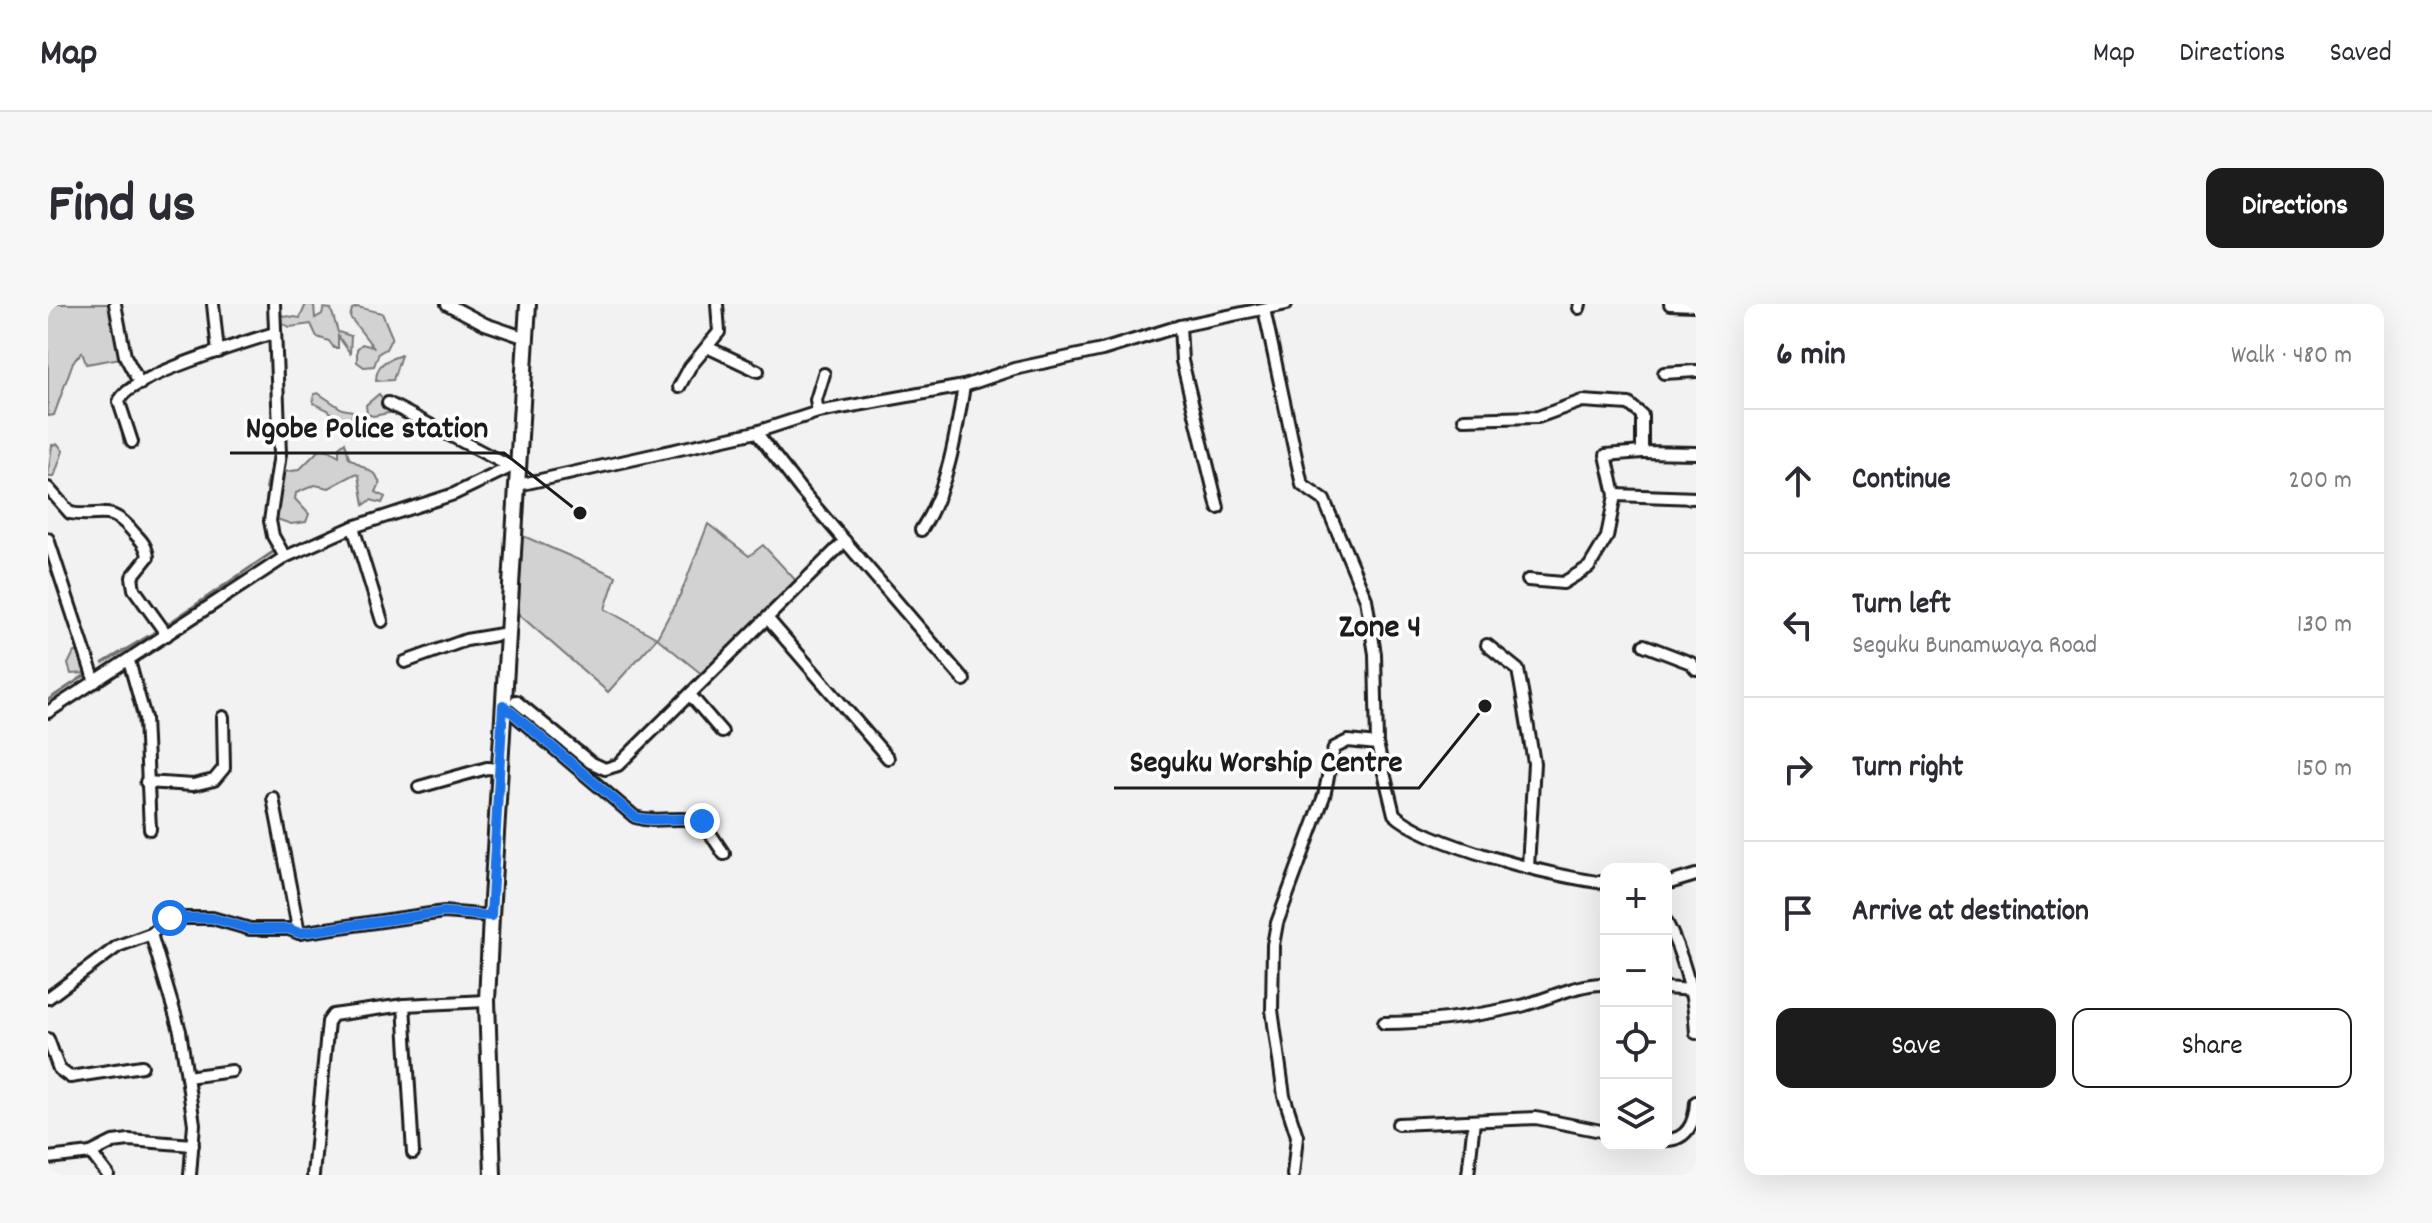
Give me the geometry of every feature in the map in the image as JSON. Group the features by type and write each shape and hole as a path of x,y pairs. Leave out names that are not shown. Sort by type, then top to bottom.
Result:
{"main road":[{"path":"493,1175 487,1001 499,769 510,703 508,633 518,485 515,465 528,304"}],"street":[{"path":"115,304 125,356 140,384"},
{"path":"213,304 218,352"},
{"path":"274,304 280,454 270,521 273,536 285,557"},
{"path":"447,304 485,324 526,338"},
{"path":"679,387 719,332 717,304"},
{"path":"518,485 756,432 818,412 964,386 1014,369 1102,350 1180,326 1286,304"},
{"path":"1670,304 1695,305"},
{"path":"1264,309 1302,485 1324,500 1366,599 1375,654 1377,744 1394,814 1404,823 1528,867 1600,882"},
{"path":"1180,326 1182,361 1218,508"},
{"path":"132,442 119,397 140,384 274,333"},
{"path":"707,347 758,371"},
{"path":"1664,373 1696,371"},
{"path":"818,412 816,400 824,374"},
{"path":"921,530 937,506 952,452 964,386"},
{"path":"1464,419 1538,417 1576,402 1629,404 1642,415 1642,452"},
{"path":"388,403 515,465"},
{"path":"756,432 964,680"},
{"path":"1528,580 1563,583 1589,567 1607,537 1615,495 1606,455 1696,453"},
{"path":"48,712 285,557 353,527 454,494 515,465"},
{"path":"48,488 70,513 111,513 121,517 139,537 148,557 132,577 134,589 167,635"},
{"path":"1615,495 1696,498"},
{"path":"353,527 382,621"},
{"path":"48,539 95,682"},
{"path":"510,703 590,762 605,769 618,765 845,541"},
{"path":"768,619 888,758"},
{"path":"405,662 466,640 508,633"},
{"path":"1487,645 1518,670 1521,686 1534,763 1528,867"},
{"path":"1644,645 1691,663 1696,669"},
{"path":"129,661 145,718 150,829"},
{"path":"691,696 722,732"},
{"path":"510,703 635,817 645,820 687,817 702,821 724,854"},
{"path":"146,782 193,785 214,780 224,768 223,717"},
{"path":"1293,1175 1297,1136 1284,1096 1272,1010 1271,975 1277,923 1324,796 1334,748 1348,741 1377,744"},
{"path":"419,787 487,768 499,769"},
{"path":"273,798 299,933"},
{"path":"1672,882 1696,875"},
{"path":"48,998 118,946 151,934 170,918 194,917 250,929 289,929 299,933 444,912 491,916"},
{"path":"1672,933 1692,990 1696,1033"},
{"path":"151,934 180,1031 193,1145 190,1175"},
{"path":"1384,1023 1453,1018 1524,1005 1587,985 1600,984"},
{"path":"1672,988 1692,990"},
{"path":"313,1175 328,1022 333,1015 342,1011 404,1005 487,1001"},
{"path":"404,1005 413,1153"},
{"path":"48,1039 59,1069 70,1077 142,1066"},
{"path":"187,1077 232,1071"},
{"path":"1672,1138 1682,1136 1689,1129 1696,1102"},
{"path":"1398,1124 1536,1118 1600,1131"},
{"path":"1468,1175 1474,1121"},
{"path":"48,1158 91,1153 113,1142 129,1140 193,1145"},
{"path":"91,1153 108,1175"}],"shaded area":[{"path":"48,304 109,304 121,358 86,364 82,352 73,362 54,415 48,416"},
{"path":"306,304 314,305 315,318 322,314 324,308 331,309 338,332 351,336 350,353 338,336 338,348 317,337 311,324 290,327 280,323 279,315 300,318"},
{"path":"357,307 382,313 392,337 386,349 379,353 374,366 364,367 357,362 357,349 362,344 373,347 350,317 352,309"},
{"path":"401,355 393,380 376,381 380,366"},
{"path":"318,393 342,409 353,411 350,425 345,426 328,410 313,403 314,394"},
{"path":"379,394 394,412 373,416 367,414 366,405"},
{"path":"345,442 349,458 376,475 380,483 376,492 385,497 382,503 371,500 364,505 359,475 355,474 329,488 315,485 296,493 295,499 309,514 306,522 291,524 268,516 267,508 274,496 266,488 269,474 299,470 318,451 329,450 339,456 339,447"},
{"path":"58,444 63,451 54,477 48,477 52,445"},
{"path":"708,524 749,556 763,545 799,584 704,676 657,638 681,593"},
{"path":"521,535 616,576 605,609 657,638 608,692 515,611"},
{"path":"74,652 80,652 88,673 71,674 68,664"}],"waterway":[{"path":"113,396 125,387"},
{"path":"129,397 140,391"},
{"path":"118,417 122,431"},
{"path":"123,435 124,443"},
{"path":"567,481 579,477"},
{"path":"518,612 524,492"},
{"path":"165,626 273,552"},
{"path":"512,682 516,630"},
{"path":"103,663 157,631"},
{"path":"48,700 87,674"},
{"path":"131,685 140,735 144,804"},
{"path":"555,739 637,811 652,815"}],"place":[{"name":"Ngobe Police station","path":"580,513"},
{"name":"Seguku Worship Centre","path":"1485,706"}],"district":[{"name":"Zone 4","path":"1380,624"}],"route":[{"path":"170,918 212,918 250,929 289,929 299,933 444,912 491,916 503,705 635,817 645,820 687,817 702,821"}]}
